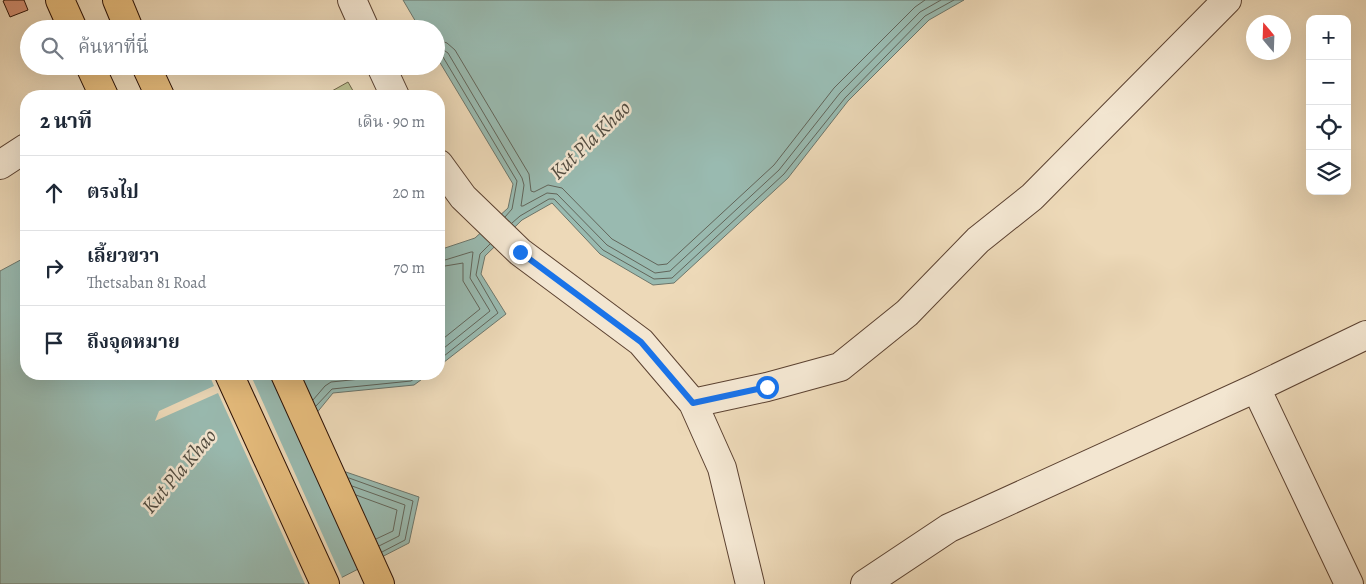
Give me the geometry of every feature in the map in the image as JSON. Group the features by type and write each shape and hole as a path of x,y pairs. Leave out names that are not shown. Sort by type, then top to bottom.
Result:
{"main road":[{"path":"60,0 70,20"},
{"path":"116,0 126,20"},
{"path":"94,75 101,90"},
{"path":"150,75 157,90"},
{"path":"232,380 325,584"},
{"path":"288,380 380,584"}],"street":[{"path":"352,0 361,20"},
{"path":"693,403 767,387 840,367 907,313 978,240 1032,198 1227,0"},
{"path":"385,75 392,90"},
{"path":"0,165 20,152"},
{"path":"445,172 463,196 520,252 641,342 693,403 722,468 750,584"},
{"path":"865,584 949,528 1256,388 1366,335"},
{"path":"1256,388 1349,584"}],"green space":[{"path":"348,82 353,90 334,90"}],"water":[{"name":"Kut Pla Khao","path":"403,0 964,0 929,20 848,101 788,178 674,283 653,285 600,254 552,203 522,220 485,256 481,274 506,314 445,361 445,248 475,238 508,208 513,184 445,71 445,20 415,20"},
{"name":"Kut Pla Khao","path":"20,260 20,380 421,380 414,385 333,393 315,415 343,471 419,497 409,543 329,584 0,584 0,271"}],"pier":[{"path":"212,380 253,380 343,580 335,584 305,584 218,393 155,421 159,411 214,386"}],"building":[{"path":"24,0 28,10 10,17 3,1"}],"route":[{"path":"520,252 641,342 693,403 767,387"}]}
